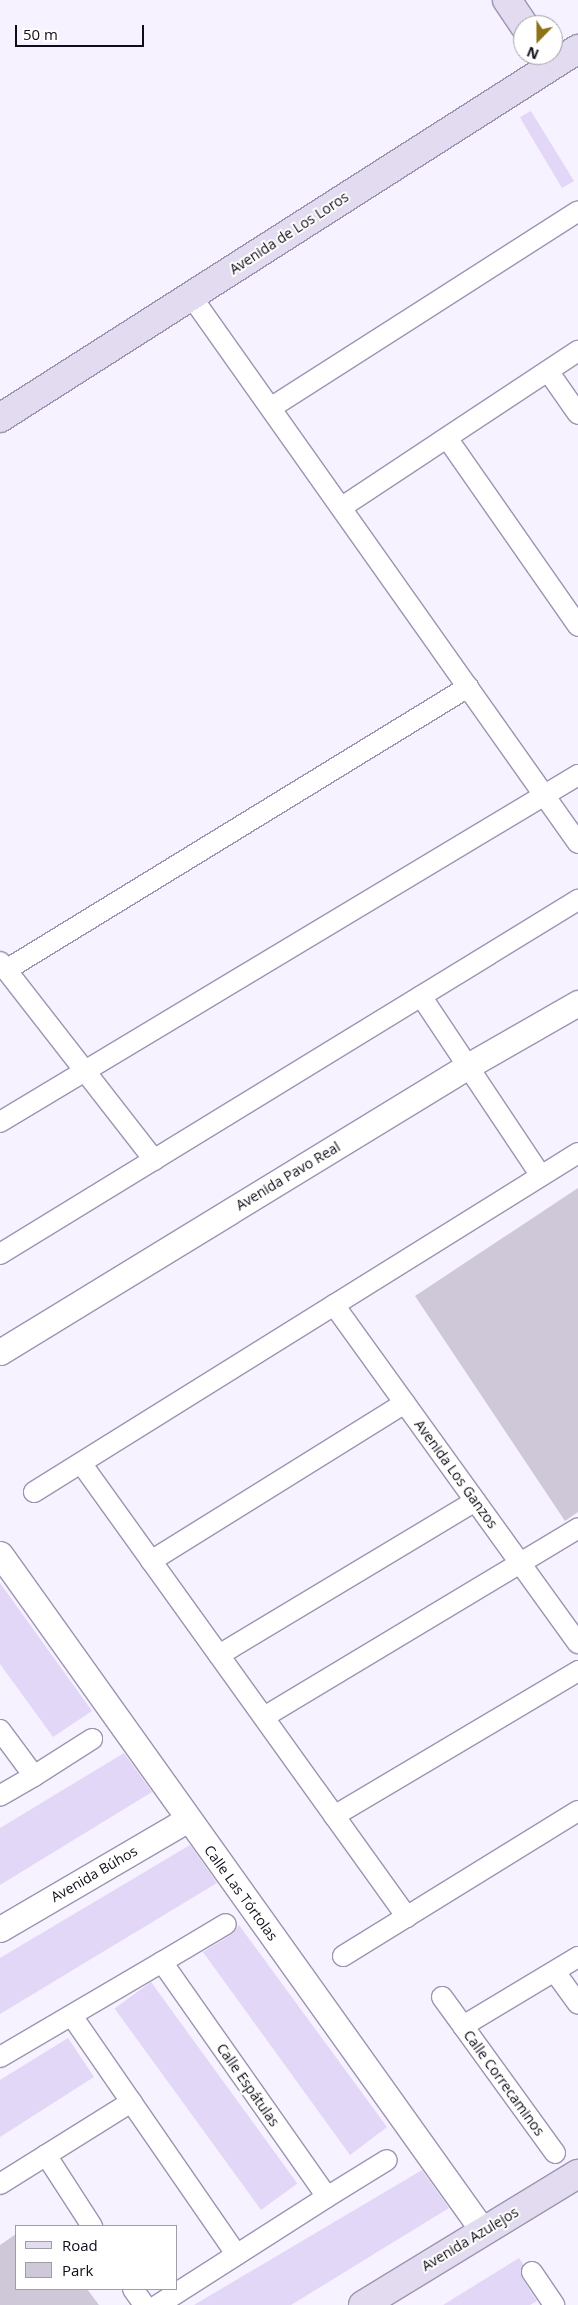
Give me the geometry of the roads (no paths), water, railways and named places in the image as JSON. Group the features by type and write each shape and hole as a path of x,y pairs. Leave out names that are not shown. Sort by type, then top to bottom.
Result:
{"main road":[{"path":"506,0 517,15"},
{"name":"Avenida de Los Loros","path":"563,54 578,48"},
{"name":"Avenida de Los Loros","path":"0,418 191,296 541,65"},
{"name":"Avenida Azulejos","path":"363,2305 578,2174"}],"street":[{"path":"272,407 578,211"},
{"path":"191,296 272,407 578,843"},
{"path":"342,507 578,351"},
{"path":"548,371 578,414"},
{"path":"447,438 578,626"},
{"path":"154,1160 3,966 468,687"},
{"path":"0,1122 578,775"},
{"path":"0,1254 578,900"},
{"path":"421,996 541,1176"},
{"name":"Avenida Pavo Real","path":"0,1352 468,1066 578,1004"},
{"path":"34,1492 578,1153"},
{"name":"Avenida Los Ganzos","path":"334,1305 578,1643"},
{"path":"151,1560 405,1403"},
{"path":"81,1463 407,1917"},
{"path":"219,1655 475,1501"},
{"path":"264,1717 578,1528"},
{"name":"Calle Las Tórtolas","path":"0,1554 483,2231"},
{"path":"334,1816 578,1671"},
{"path":"0,1730 34,1776"},
{"path":"0,1796 92,1739"},
{"path":"343,1956 578,1810"},
{"name":"Avenida Búhos","path":"0,1929 188,1819"},
{"path":"0,2057 226,1924"},
{"name":"Calle Correcaminos","path":"555,2153 463,2026 578,1957"},
{"name":"Calle Espátulas","path":"162,1962 327,2197"},
{"path":"554,1972 578,2004"},
{"path":"442,1997 463,2026"},
{"path":"72,2016 237,2255"},
{"path":"0,2184 131,2102"},
{"path":"46,2155 91,2225"},
{"path":"158,2305 387,2160"},
{"path":"532,2272 554,2305"},
{"path":"134,2290 144,2305"}]}
